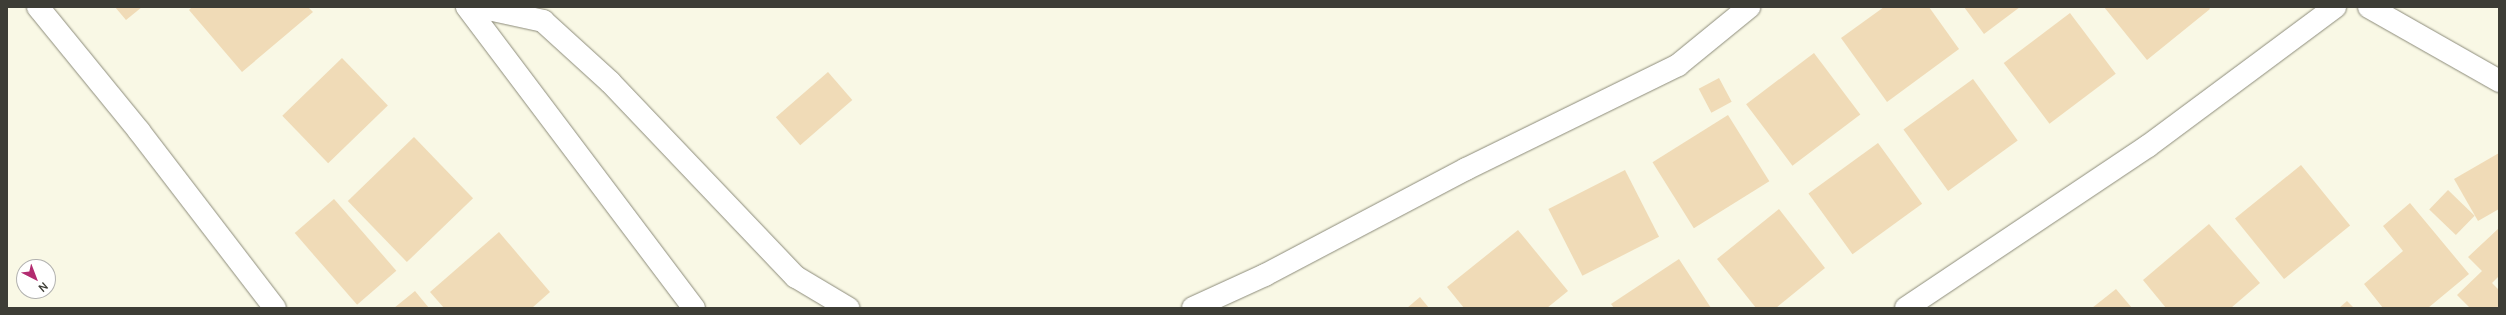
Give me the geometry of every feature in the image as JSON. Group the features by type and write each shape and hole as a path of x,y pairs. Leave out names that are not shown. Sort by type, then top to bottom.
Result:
{"street":[{"path":"38,7 139,131 275,308"},
{"path":"467,7 694,308"},
{"path":"479,7 543,21 610,82 796,277 848,308"},
{"path":"1193,308 1265,275 1466,169 1678,65 1749,7"},
{"path":"1906,308 2148,146 2335,7"},
{"path":"2369,7 2499,81"}],"building":[{"path":"115,7 142,7 126,20"},
{"path":"192,7 308,7 313,12 242,72 189,10"},
{"path":"1884,7 1929,7 1959,49 1887,102 1841,38"},
{"path":"1964,7 2020,7 1984,34"},
{"path":"2104,7 2209,7 2210,9 2147,60"},
{"path":"2070,13 2116,74 2049,124 2004,63"},
{"path":"1814,53 1860,114 1792,166 1746,104"},
{"path":"342,58 388,105 328,163 282,116"},
{"path":"828,72 852,100 800,145 776,117"},
{"path":"1719,78 1732,102 1711,113 1699,89"},
{"path":"1973,79 2018,140 1948,191 1903,130"},
{"path":"1728,115 1769,181 1694,228 1653,162"},
{"path":"414,137 473,198 407,262 348,201"},
{"path":"1878,143 1922,204 1853,254 1808,194"},
{"path":"2499,153 2499,209 2478,221 2454,179"},
{"path":"2301,165 2350,226 2284,279 2235,218"},
{"path":"1625,170 1659,237 1582,276 1548,209"},
{"path":"2448,190 2475,216 2456,235 2429,209"},
{"path":"334,199 396,271 357,305 295,233"},
{"path":"2410,203 2469,274 2428,308 2383,308 2364,284 2403,251 2383,226"},
{"path":"1779,209 1825,268 1776,308 1756,308 1717,259"},
{"path":"2209,224 2260,283 2231,308 2166,308 2143,280"},
{"path":"2499,228 2499,276 2492,283 2499,290 2499,308 2470,308 2457,295 2482,271 2468,257"},
{"path":"1518,230 1568,291 1547,308 1464,308 1447,287"},
{"path":"499,232 550,292 532,308 444,308 430,292"},
{"path":"1679,259 1711,308 1614,308 1611,304"},
{"path":"2116,289 2132,308 2092,308"},
{"path":"415,291 429,308 394,308"},
{"path":"1420,297 1429,308 1407,308"},
{"path":"2347,301 2354,308 2339,308"}]}
